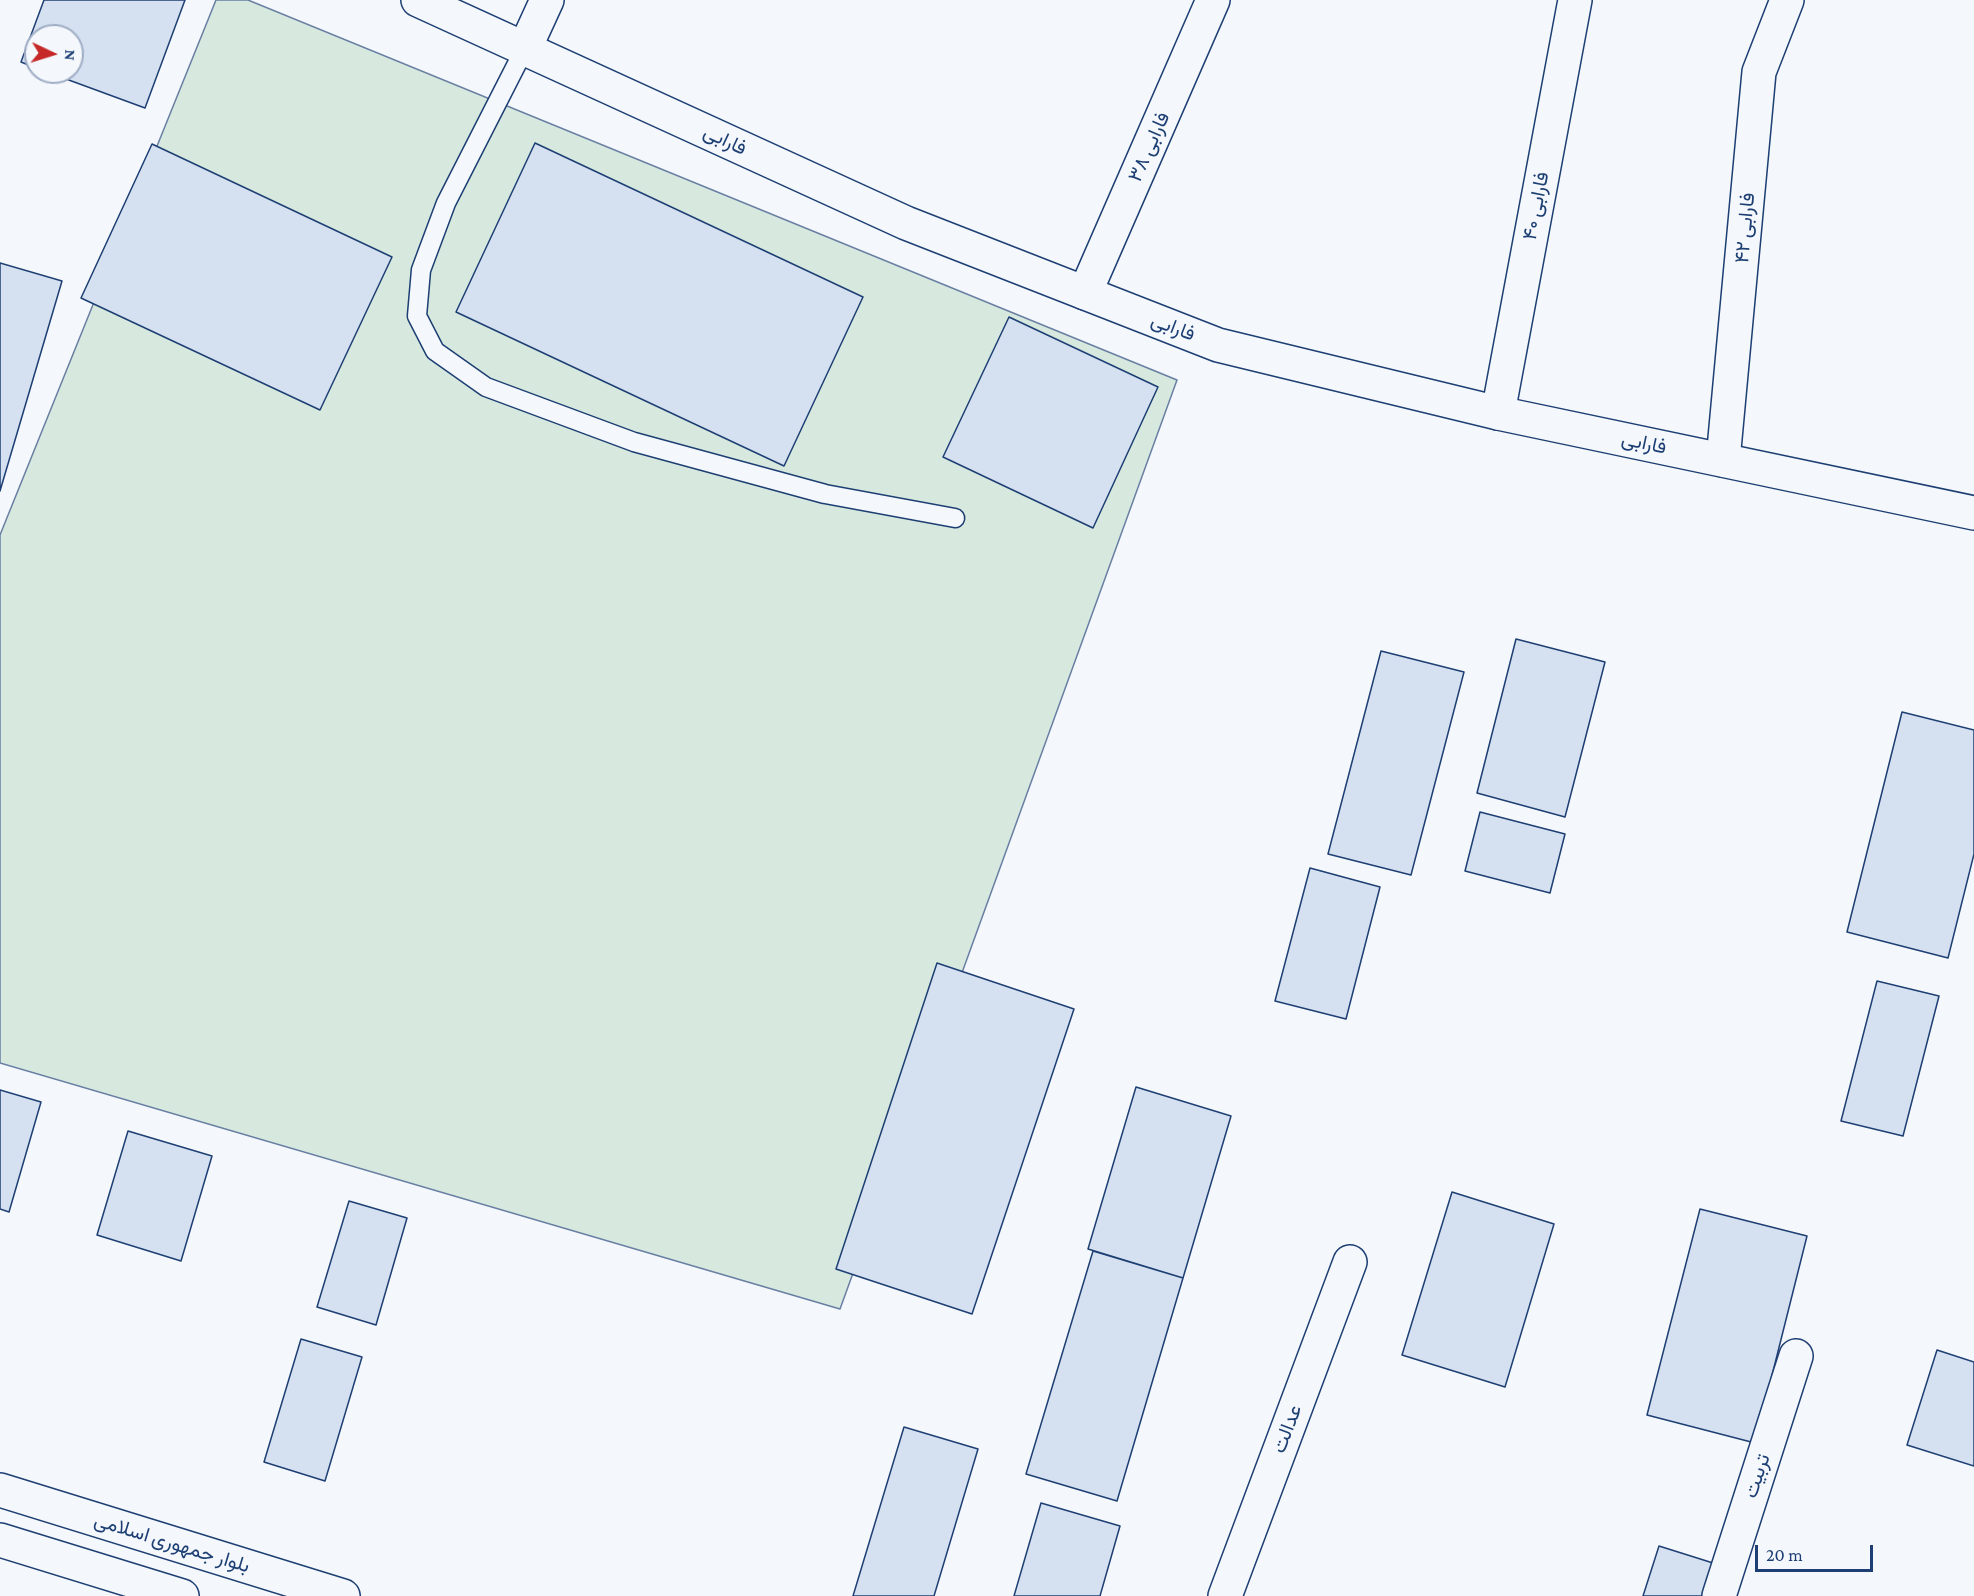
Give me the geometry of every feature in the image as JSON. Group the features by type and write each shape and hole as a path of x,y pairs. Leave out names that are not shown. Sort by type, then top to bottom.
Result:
{"street":[{"name":"فارابی","path":"418,0 906,223 1218,345 1497,413 1974,513"},
{"path":"525,48 547,0"},
{"name":"فارابی ۳۸","path":"1085,293 1213,0"},
{"name":"فارابی ۴۰","path":"1497,413 1575,0"},
{"name":"فارابی ۴۲","path":"1723,460 1759,72 1787,0"},
{"name":"عدالت","path":"1225,1596 1350,1262"},
{"name":"تربیت","path":"1719,1596 1796,1356"},
{"name":"بلوار جمهوری اسلامی","path":"0,1490 343,1596"},
{"path":"0,1540 182,1596"}],"lane":[{"path":"525,48 446,203 421,270 417,316 435,351 486,387 634,442 825,494 955,518"}],"shaded area":[{"path":"216,0 248,0 1177,380 840,1309 0,1063 0,535"}],"building":[{"path":"44,0 185,0 145,108 80,84 84,84 84,24 35,24"},
{"path":"535,143 863,297 784,466 456,312"},
{"path":"152,144 392,257 320,410 81,298"},
{"path":"0,263 62,281 0,491"},
{"path":"1009,317 1158,387 1093,528 943,457"},
{"path":"1516,639 1605,662 1565,817 1477,793"},
{"path":"1381,651 1464,672 1411,875 1328,854"},
{"path":"1902,712 1974,730 1974,854 1948,958 1847,932"},
{"path":"1480,812 1565,834 1550,893 1465,871"},
{"path":"1310,868 1380,887 1346,1019 1275,1001"},
{"path":"937,963 1074,1009 972,1314 836,1269"},
{"path":"1877,981 1939,996 1903,1136 1841,1121"},
{"path":"1136,1087 1231,1116 1183,1278 1088,1249"},
{"path":"0,1090 41,1102 9,1212 0,1209"},
{"path":"128,1131 212,1156 181,1261 97,1235"},
{"path":"1452,1192 1554,1224 1505,1387 1402,1355"},
{"path":"349,1201 407,1218 376,1325 317,1307"},
{"path":"1700,1209 1807,1236 1755,1443 1647,1415"},
{"path":"1093,1251 1183,1278 1117,1501 1026,1474"},
{"path":"301,1339 362,1357 325,1481 264,1462"},
{"path":"1937,1350 1974,1362 1974,1466 1907,1445"},
{"path":"904,1427 978,1449 934,1596 853,1596"},
{"path":"1041,1503 1120,1526 1100,1596 1014,1596"},
{"path":"1659,1546 1713,1563 1703,1596 1643,1596"}]}
